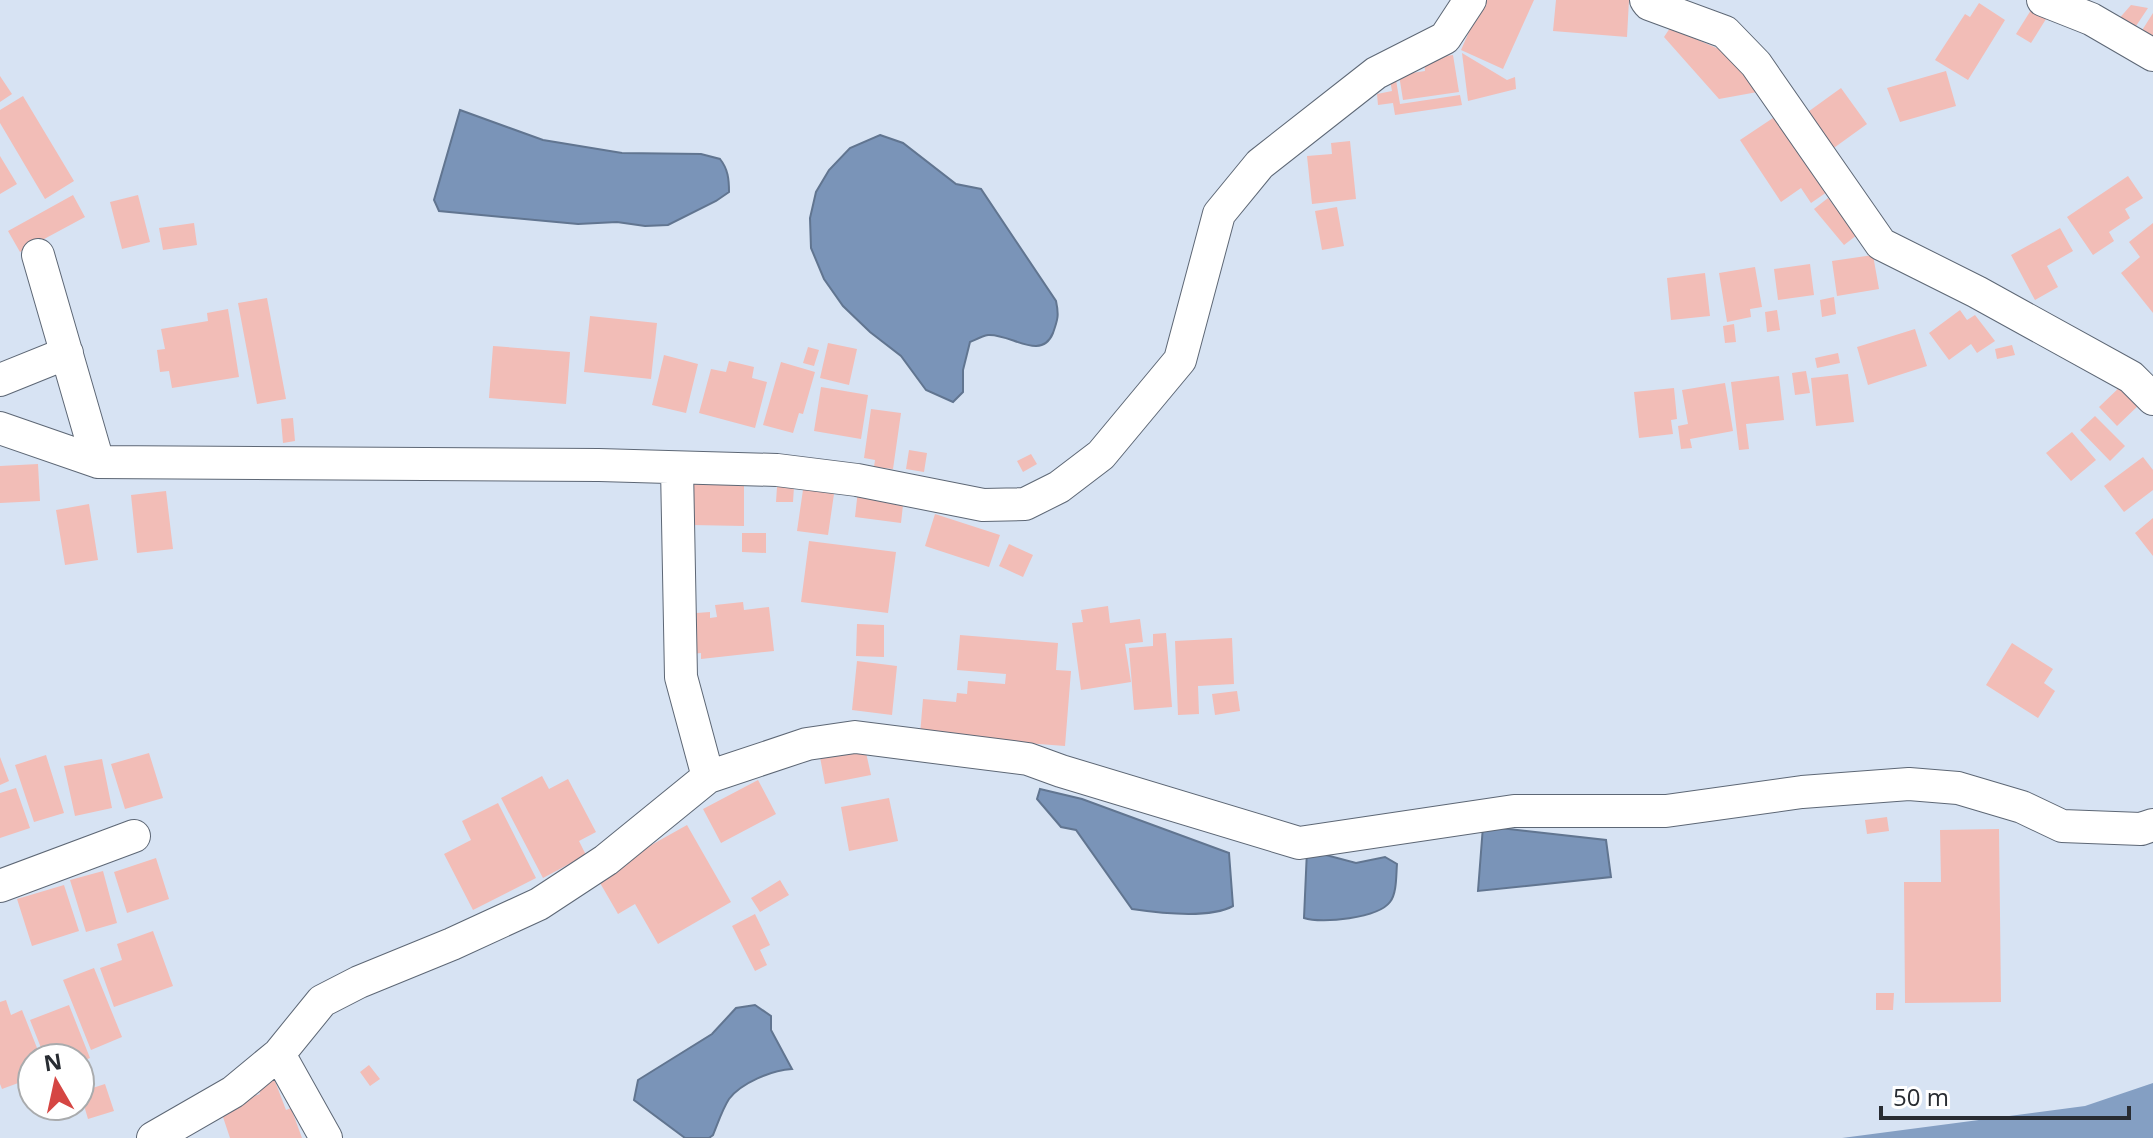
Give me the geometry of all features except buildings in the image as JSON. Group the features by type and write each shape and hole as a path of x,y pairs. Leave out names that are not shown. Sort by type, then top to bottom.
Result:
{"street":[{"path":"0,428 98,462 584,465 777,470 857,480 983,505 1025,504 1059,487 1101,455 1180,360 1219,214 1260,164 1376,73 1445,38 1470,0"},
{"path":"1646,0 1649,4 1725,32 1756,64 1881,244 1977,292 2131,377 2153,399"},
{"path":"2043,0 2091,19 2153,55"},
{"path":"38,255 98,462"},
{"path":"0,380 67,353"},
{"path":"677,468 681,677 708,777"},
{"path":"153,1138 233,1092 279,1054 322,1001 539,904 606,860 708,777 807,744 855,737 1028,759 1299,843 1514,811 1666,811 1802,792 1909,784 1958,788 2022,807 2062,826 2141,829 2153,825"},
{"path":"0,886 134,836"},
{"path":"279,1054 326,1138"}],"shaded area":[{"path":"460,110 543,140 622,153 701,154 720,159 728,174 729,192 668,225 617,222 578,224 439,211 434,200"},
{"path":"880,135 903,143 956,184 981,189 1056,301 1058,314 1055,328 1048,341 1041,345 1033,346 988,335 970,342 963,370 963,392 953,402 926,390 901,356 843,306 824,279 811,248 810,218 816,192 829,170 850,148"},
{"path":"1040,789 1082,799 1229,853 1233,906 1198,914 1132,909 1076,830 1061,827 1037,799"},
{"path":"1483,826 1606,840 1611,877 1478,891"},
{"path":"1307,850 1356,863 1385,857 1397,864 1396,884 1390,902 1384,908 1362,916 1336,920 1304,918"},
{"path":"755,1005 771,1016 771,1030 792,1069 758,1078 734,1093 713,1135 709,1138 685,1138 634,1100 638,1080 712,1034 736,1008"},
{"path":"2153,1083 2153,1138 1842,1138 2085,1106"}]}
